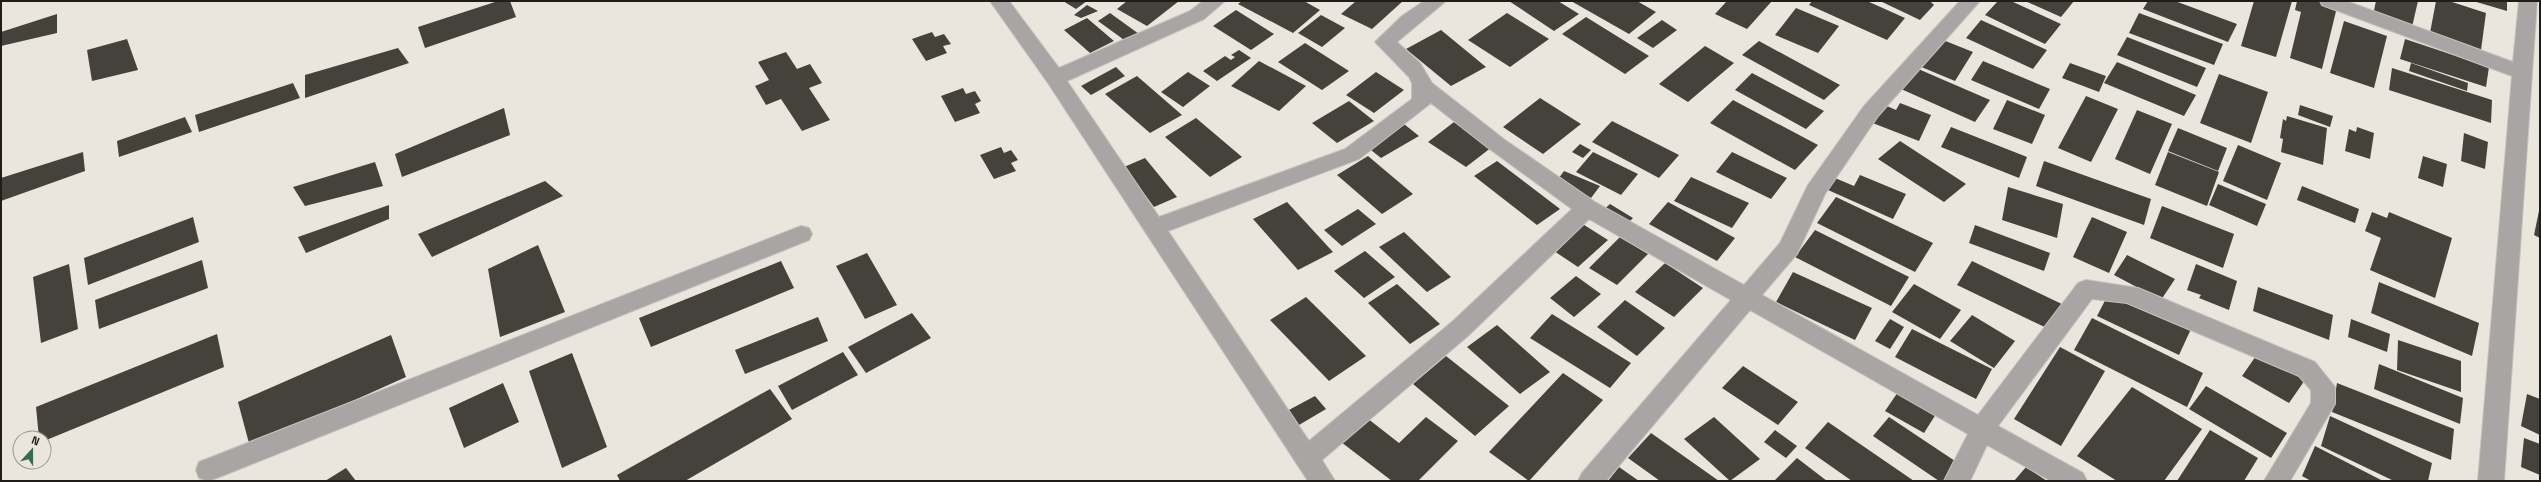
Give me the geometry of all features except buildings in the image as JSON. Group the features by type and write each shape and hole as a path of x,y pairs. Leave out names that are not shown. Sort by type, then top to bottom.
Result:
{"street":[{"path":"999,1 1055,78 1322,481"},
{"path":"1055,78 1197,15 1216,1"},
{"path":"1437,1 1409,20 1385,42 1412,64 1424,87 1498,145 1587,208 1983,428 2074,481"},
{"path":"1591,481 1789,248 1816,191 1871,111 1971,1"},
{"path":"2329,1 2368,17 2524,73"},
{"path":"2491,481 2524,73 2528,1"},
{"path":"1154,228 1352,154 1421,102 1424,87"},
{"path":"1306,458 1461,328 1587,208"},
{"path":"208,470 801,234"},
{"path":"1957,481 1983,428 2086,289 2113,290 2130,294 2307,369 2323,386 2324,404 2277,481"}]}
